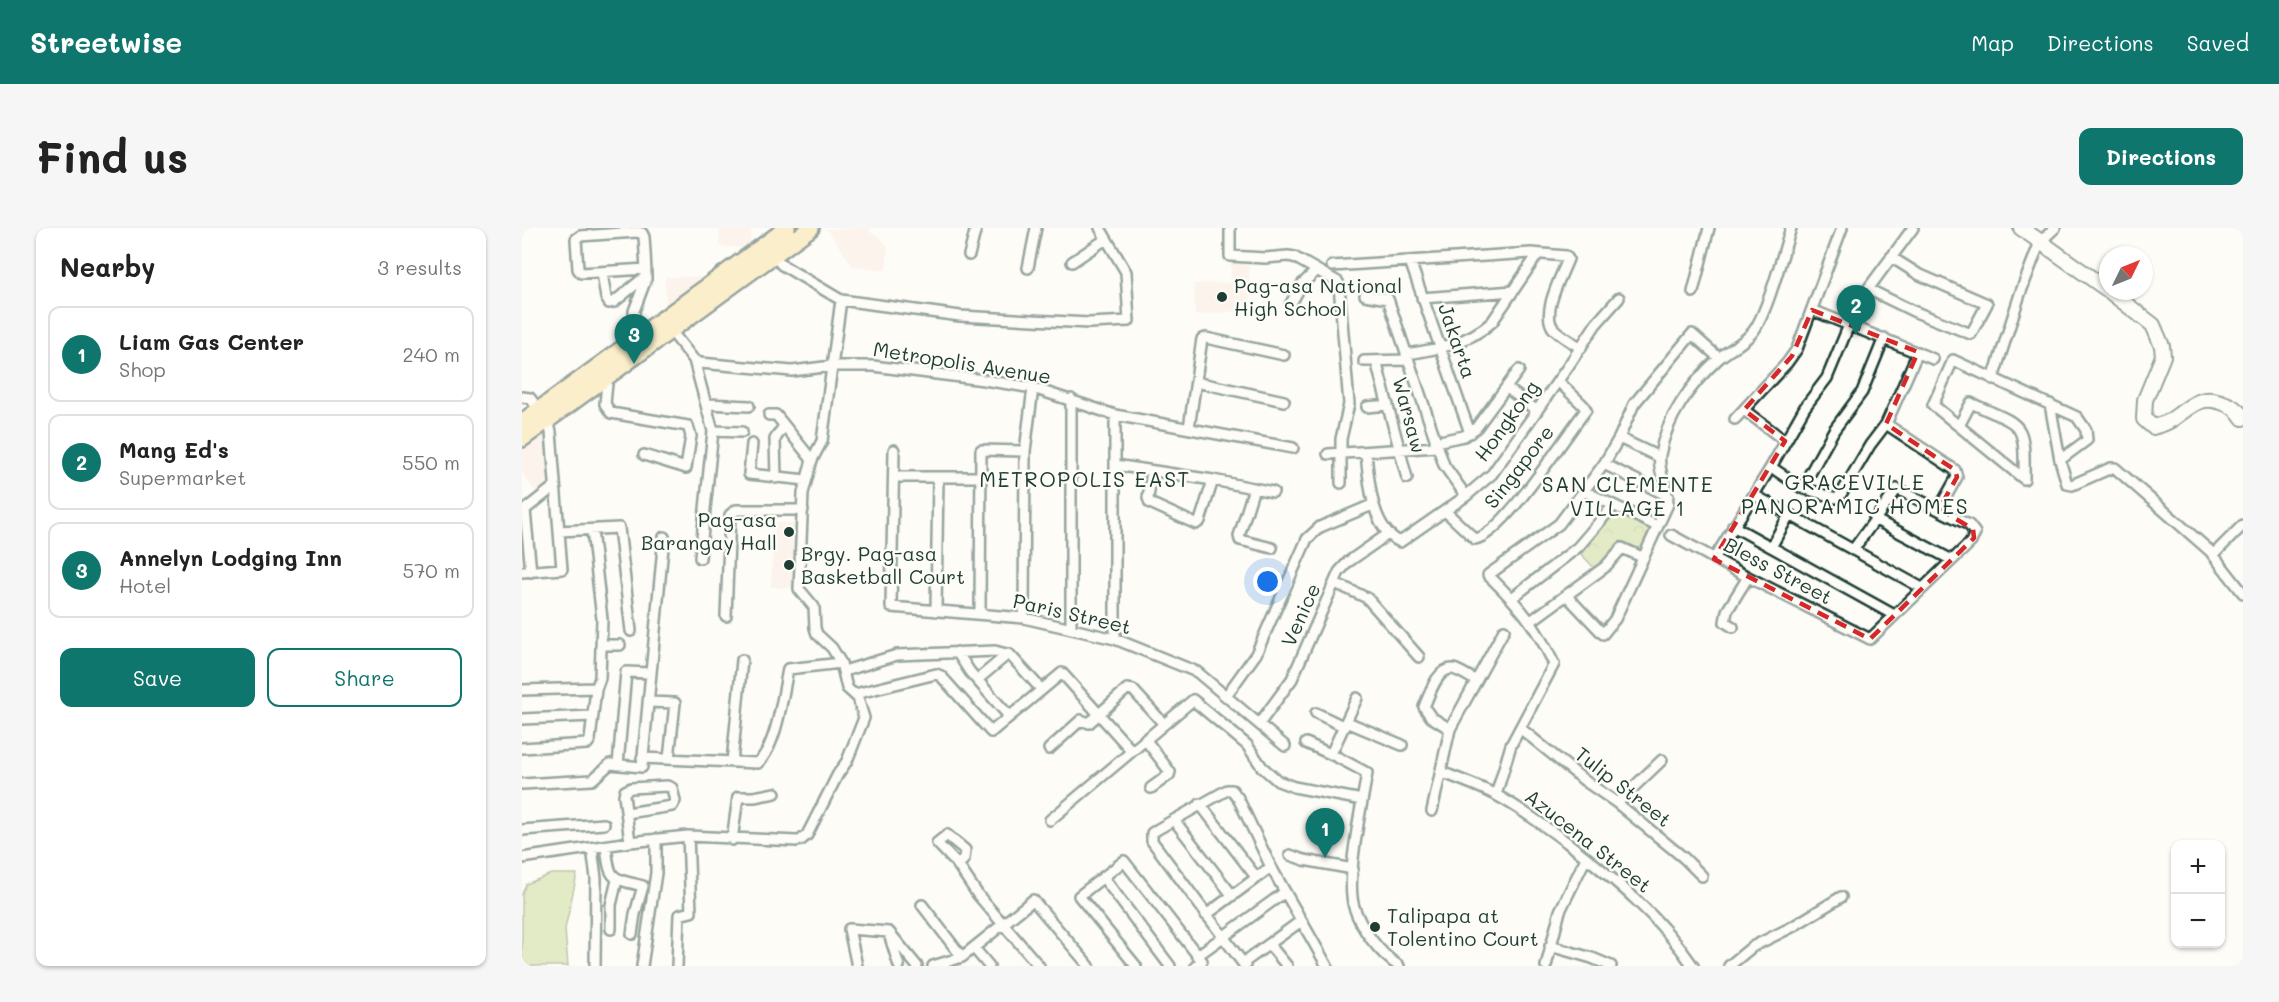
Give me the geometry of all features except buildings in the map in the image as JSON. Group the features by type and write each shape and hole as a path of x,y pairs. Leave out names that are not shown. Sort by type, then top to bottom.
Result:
{"main road":[{"path":"522,440 543,415 671,331 787,228"},
{"path":"607,371 636,339 723,284 774,256 811,228"},
{"path":"522,422 543,415"}],"street":[{"path":"969,255 976,228"},
{"path":"1028,268 1036,228"},
{"path":"774,256 782,265 841,300 960,316 1089,323 1129,321 1125,272 1100,228"},
{"path":"1230,228 1230,256 1265,258 1288,256 1338,282 1349,404 1347,419 1342,430 1341,483"},
{"path":"1693,292 1709,228"},
{"path":"1567,596 1603,634 1615,619 1668,504 1659,457 1669,424 1679,404 1719,358 1751,334 1761,316 1791,228"},
{"path":"1735,419 1792,356 1812,310 1842,228"},
{"path":"1891,257 1918,274 1987,304 1971,334 1913,311 1868,289 1891,257 1913,228"},
{"path":"2021,228 2099,285"},
{"path":"1993,379 2020,294 2040,242 2055,228"},
{"path":"636,339 634,312 645,286 646,272 644,237 640,232 577,237 575,242 579,272 584,274 646,272"},
{"path":"1072,262 1106,239"},
{"path":"1364,362 1407,357 1441,348 1487,327 1538,254"},
{"path":"1332,266 1538,254 1563,256 1568,259 1553,295 1549,317 1556,331 1581,348"},
{"name":"Jakarta","path":"1410,261 1470,433"},
{"path":"1290,305 1302,284 1317,270"},
{"path":"602,273 609,303 614,302 646,272"},
{"path":"1422,298 1513,291"},
{"path":"1365,295 1388,299 1436,445 1444,465 1466,496"},
{"name":"Hongkong","path":"1388,534 1400,542 1466,496 1492,474 1596,324 1619,297"},
{"path":"522,858 688,836 732,840 797,841 807,835 847,761 864,718 855,694 847,688 842,667 832,648 814,628 814,607 800,589 806,480 812,460 822,441 841,300"},
{"path":"2120,300 2153,325 2162,346 2163,356 2145,400 2144,419 2153,427 2169,422 2196,402 2211,398 2229,404 2243,418"},
{"path":"1812,310 1934,358"},
{"path":"1714,558 1771,467 1805,406 1827,378 1849,325"},
{"path":"671,331 694,360 713,431 700,558"},
{"path":"1496,795 1511,746 1554,664 1531,621 1512,598 1488,575 1558,524 1604,464 1634,404 1692,334 1719,358"},
{"path":"1802,488 1834,430 1862,392 1884,338"},
{"path":"1189,428 1202,339 1284,355"},
{"path":"1771,467 1802,488 1836,498 1840,496 1870,445 1886,424 1918,352"},
{"name":"Metropolis Avenue","path":"694,360 700,363 792,370 832,366 873,366 1033,388 1115,415 1293,448"},
{"path":"1959,426 1971,404 2016,424 2023,438 2024,479 1932,405 1953,360 2077,417 2088,435 2087,440 2060,460"},
{"name":"Warsaw","path":"1377,361 1407,478"},
{"path":"1328,454 1401,451 1436,445 1470,433 1519,370"},
{"path":"607,371 605,404 611,412 688,426 691,436 686,468 644,455"},
{"name":"Singapore","path":"1445,510 1474,538 1485,535 1504,519 1586,410 1558,381"},
{"path":"1196,382 1284,401"},
{"path":"1024,618 1025,451 1033,388"},
{"path":"1507,388 1537,411"},
{"path":"522,397 530,398 543,415 553,453 561,569 526,572 524,511 555,486"},
{"path":"1071,399 1071,629"},
{"path":"707,404 748,406"},
{"path":"2050,404 2064,479 2067,484 2072,485 2115,468 2213,555 2243,593"},
{"path":"1367,407 1388,405"},
{"path":"1744,410 1785,441"},
{"path":"769,415 776,415 812,460"},
{"path":"1115,415 1115,639"},
{"path":"1886,424 1955,470 1957,477 1939,509"},
{"path":"776,478 776,439 784,426"},
{"path":"713,431 742,432"},
{"path":"1619,438 1659,457"},
{"path":"752,444 749,474 806,480"},
{"path":"894,450 894,477 981,477"},
{"path":"981,613 981,450 1025,451"},
{"path":"1366,453 1372,505 1388,534"},
{"path":"1604,464 1668,496"},
{"path":"1116,465 1274,492"},
{"path":"1152,471 1148,498 1150,503 1196,524 1200,521 1213,480"},
{"name":"Paris Street","path":"894,477 891,607 1024,618 1115,639 1197,672 1285,746"},
{"path":"936,611 938,477"},
{"path":"1254,488 1239,536 1240,540 1272,548"},
{"path":"1733,526 1894,615 1971,542 1975,533 1969,525 1897,489 1852,550"},
{"path":"1584,491 1657,526"},
{"path":"1754,495 1922,588"},
{"path":"1226,696 1256,654 1307,539 1320,527 1372,505"},
{"path":"1512,598 1578,548 1613,506"},
{"path":"726,616 730,515 736,510 803,510"},
{"path":"1771,547 1789,515"},
{"path":"1874,519 1950,560"},
{"path":"2213,555 2243,525"},
{"path":"559,531 619,528 630,631"},
{"path":"522,747 587,744 590,740 596,688 600,678 602,619 592,530"},
{"name":"Venice","path":"1259,724 1292,679 1339,572 1348,562 1388,534"},
{"name":"Bless Street","path":"1671,534 1748,577 1870,639 1894,615"},
{"path":"522,784 592,780 610,764 642,767 664,537"},
{"path":"1531,621 1608,564 1622,548 1642,557"},
{"path":"1733,627 1725,622 1727,610 1748,577"},
{"path":"1335,583 1367,598 1419,657"},
{"path":"1432,811 1450,729 1504,630"},
{"path":"601,645 620,645"},
{"path":"642,758 758,763 764,757 778,720 788,669 842,667 897,655 995,651 1008,654 1017,661 1041,689"},
{"path":"957,652 977,681 1009,716"},
{"path":"977,681 1008,654"},
{"path":"732,762 742,660"},
{"path":"1450,729 1431,717 1424,707 1440,675 1444,670 1453,669 1475,680"},
{"path":"618,765 626,672 650,673"},
{"path":"855,694 936,674 941,676 991,732 1062,673 1131,750"},
{"path":"522,690 596,688"},
{"path":"1049,749 1081,720 1089,723 1127,689 1133,690 1163,723"},
{"path":"1331,754 1357,698"},
{"path":"1050,820 1193,700 1247,745 1262,767 1278,781 1294,787 1362,800"},
{"path":"648,702 675,703 669,759"},
{"path":"1316,713 1402,745"},
{"path":"522,720 592,716"},
{"name":"Tulip Street","path":"1520,728 1585,781 1617,803 1684,858 1702,876"},
{"path":"1145,739 1170,772 1151,788"},
{"path":"1306,743 1366,773 1353,869 1354,906 1360,921 1392,964"},
{"path":"1617,803 1662,760"},
{"name":"Azucena Street","path":"1441,772 1496,795 1551,831 1629,892 1676,941 1693,966"},
{"path":"627,813 672,806 675,801 672,788 667,786 629,789 624,795 630,842"},
{"path":"1301,921 1244,964 1152,841 1152,833 1200,804 1227,790 1232,790 1271,867 1327,966"},
{"path":"732,840 738,796 754,797 775,793"},
{"path":"1200,804 1256,878"},
{"path":"1174,820 1232,896"},
{"path":"522,830 604,824"},
{"path":"677,966 679,915 691,912 688,836"},
{"path":"642,966 656,873 656,839"},
{"path":"606,846 609,870 616,880 643,886 632,934"},
{"path":"592,848 596,878 595,966"},
{"path":"1290,855 1304,860 1353,869"},
{"path":"1546,966 1560,911 1586,858"},
{"path":"1136,966 1079,896 1124,861 1200,962 1223,938 1285,892"},
{"path":"958,865 978,895 1039,966"},
{"path":"1206,915 1271,867"},
{"path":"1103,878 1170,966"},
{"path":"611,929 611,905 616,880"},
{"path":"1729,966 1752,947 1792,927 1841,897"},
{"path":"940,965 962,957 1033,900 1089,966"},
{"path":"922,905 962,957"},
{"path":"857,966 849,929 889,932 917,966"},
{"path":"889,932 899,966"},
{"path":"1269,944 1287,966"},
{"path":"1550,945 1611,966"},
{"path":"974,948 989,966"}],"highlighted area":[{"path":"1812,310 1918,352 1886,424 1955,470 1957,477 1939,509 1973,529 1974,538 1870,639 1714,559 1785,441 1744,410 1792,356"}],"shaded area":[{"path":"720,228 751,228 750,245 745,248 719,246"},
{"path":"869,228 871,233 878,236 888,247 886,270 853,266 827,229"},
{"name":"Pag-asa National High School","path":"1231,261 1249,261 1250,310 1195,315 1194,284 1231,283"},
{"path":"665,277 706,277 666,305"},
{"path":"546,433 551,485 538,495 522,473 522,450"},
{"path":"774,523 799,523 797,588 771,587"}],"green space":[{"path":"1616,511 1653,526 1639,553 1622,545 1597,571 1581,554"},
{"path":"551,874 577,874 565,929 568,966 522,966 522,894 526,884"}],"place":[{"name":"Pag-asa National High School","path":"1222,297"},
{"name":"Mang Ed's","path":"1856,335"},
{"name":"Annelyn Lodging Inn","path":"634,364"},
{"name":"Pag-asa Barangay Hall","path":"789,532"},
{"name":"Brgy. Pag-asa Basketball Court","path":"789,565"},
{"name":"Liam Gas Center","path":"1325,858"},
{"name":"Talipapa at Tolentino Court","path":"1375,927"}],"district":[{"name":"METROPOLIS EAST","path":"1085,480"},
{"name":"GRACEVILLE PANORAMIC HOMES","path":"1855,495"},
{"name":"SAN CLEMENTE VILLAGE 1","path":"1628,497"}]}
